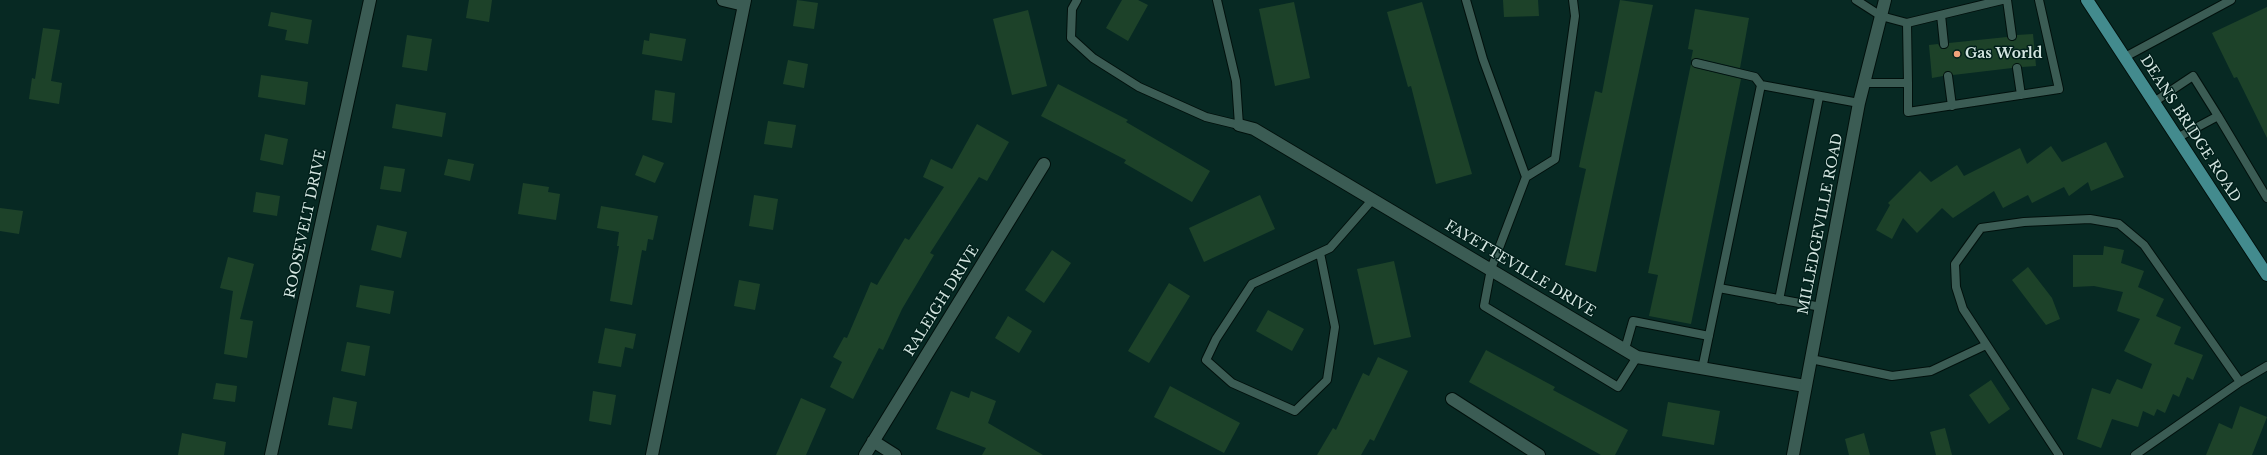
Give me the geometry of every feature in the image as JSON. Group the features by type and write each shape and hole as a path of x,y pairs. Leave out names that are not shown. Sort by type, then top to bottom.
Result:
{"main road":[{"name":"DEANS BRIDGE ROAD","path":"2087,0 2267,275"}],"street":[{"name":"ROOSEVELT DRIVE","path":"271,455 370,0"},
{"path":"652,455 744,2 723,0"},
{"name":"MILLEDGEVILLE ROAD","path":"1793,455 1859,103 1885,0"},
{"name":"FAYETTEVILLE DRIVE","path":"1238,125 1254,129 1637,357 1805,386"},
{"name":"RALEIGH DRIVE","path":"865,455 1044,164"},
{"path":"1452,399 1539,455"},
{"path":"873,441 895,455"}],"lane":[{"path":"1077,0 1072,8 1071,38 1093,58 1139,87 1206,117 1238,125 1236,81 1217,0"},
{"path":"1466,0 1483,59 1526,178"},
{"path":"1573,0 1575,16 1555,159 1526,178 1491,269 1484,306 1618,388 1637,357"},
{"path":"1856,0 1881,16 1907,23 2002,0"},
{"path":"2007,0 2012,36"},
{"path":"1907,23 1908,112 2059,89 2039,0"},
{"path":"2125,57 2231,0"},
{"path":"1941,15 1944,44"},
{"path":"1696,63 1756,76 1761,85 1702,369"},
{"path":"2017,68 2021,95"},
{"path":"1948,76 1952,106"},
{"path":"2154,102 2193,76 2267,198"},
{"path":"1864,83 1908,83"},
{"path":"1761,85 1819,97 1859,103"},
{"path":"1779,300 1819,97"},
{"path":"2177,138 2218,116"},
{"path":"1320,253 1335,327 1327,380 1295,411 1232,383 1206,360 1216,339 1252,284 1330,248 1373,200"},
{"path":"2059,455 1963,309 1956,287 1955,264 1981,228 2024,222 2090,219 2119,224 2144,245 2240,382"},
{"path":"1719,288 1821,307"},
{"path":"1625,349 1632,321 1709,336"},
{"path":"1811,360 1892,376 1931,371 1986,345"},
{"path":"2135,455 2240,382 2267,366"}],"building":[{"path":"469,0 492,0 489,22 466,18"},
{"path":"797,0 818,3 814,29 793,26"},
{"path":"1122,0 1138,0 1148,5 1128,41 1106,28"},
{"path":"1503,0 1538,0 1539,16 1504,17"},
{"path":"1620,0 1653,5 1596,272 1565,265 1586,169 1579,167 1595,91 1602,93"},
{"path":"1294,2 1310,78 1275,86 1259,9"},
{"path":"1422,2 1472,174 1436,184 1411,86 1408,87 1387,12"},
{"path":"2267,7 2267,138 2237,77 2234,78 2212,33"},
{"path":"1695,9 1749,18 1740,68 1697,58 1691,60 1693,50 1688,49"},
{"path":"1028,10 1047,86 1012,95 993,19"},
{"path":"271,12 312,20 308,44 285,40 287,30 268,26"},
{"path":"43,28 60,30 51,81 62,83 59,104 29,99 32,78 35,79"},
{"path":"650,33 686,39 682,61 642,54 644,40 649,41"},
{"path":"2033,34 2036,66 2022,67 2017,63 2012,68 1953,75 1948,71 1943,76 1932,78 1929,45 1938,44 1941,49 1945,49 1949,43 2007,37 2012,41 2016,40 2017,35"},
{"path":"407,35 432,39 427,71 402,67"},
{"path":"788,60 808,64 804,88 783,84"},
{"path":"1691,64 1695,68 1741,79 1691,324 1649,316 1658,275 1648,273"},
{"path":"261,75 308,82 305,105 258,97"},
{"path":"1058,84 1128,120 1126,122 1210,171 1192,202 1124,163 1126,160 1041,116"},
{"path":"655,90 675,93 672,123 652,120"},
{"path":"396,104 446,113 442,137 392,128"},
{"path":"768,121 796,125 792,148 764,144"},
{"path":"977,124 1009,142 987,181 979,177 930,253 934,255 902,309 883,350 879,348 853,399 830,387 842,362 833,357 844,337 847,338 871,282 877,285 905,238 909,240 944,187 923,177 931,159 952,169"},
{"path":"265,134 288,139 283,165 260,160"},
{"path":"2106,142 2124,177 2091,191 2088,182 2069,196 2064,187 2032,203 2028,195 2003,208 1994,191 1953,218 1942,208 1917,233 1903,218 1892,239 1876,230 1890,205 1888,203 1920,171 1931,182 1957,165 1964,176 2020,148 2027,164 2051,146 2062,162"},
{"path":"643,155 664,163 655,183 635,175"},
{"path":"448,159 474,164 470,181 444,175"},
{"path":"384,166 405,169 401,192 380,189"},
{"path":"523,183 549,187 548,192 560,194 556,220 518,214"},
{"path":"256,192 280,196 277,216 253,212"},
{"path":"754,195 778,199 773,230 749,226"},
{"path":"1260,195 1275,229 1204,262 1189,228"},
{"path":"601,206 658,216 653,240 648,239 646,251 642,250 632,305 610,301 619,246 617,246 619,232 597,228"},
{"path":"0,208 23,211 19,234 0,231"},
{"path":"377,225 407,232 401,258 371,250"},
{"path":"2104,246 2124,250 2121,263 2144,271 2138,287 2164,299 2156,316 2181,327 2174,344 2203,355 2193,380 2187,377 2179,397 2173,394 2165,413 2157,409 2154,416 2143,411 2138,427 2112,419 2101,448 2077,439 2092,388 2110,394 2117,379 2142,389 2152,364 2124,351 2140,319 2117,311 2123,292 2094,286 2073,287 2073,255 2103,255"},
{"path":"1052,250 1071,263 1044,303 1025,290"},
{"path":"228,257 254,264 240,319 253,321 247,358 224,354 233,291 220,288"},
{"path":"1394,261 1411,337 1374,345 1357,269"},
{"path":"2028,267 2052,298 2060,319 2046,325 2012,280"},
{"path":"739,280 760,284 755,310 734,306"},
{"path":"1169,283 1190,296 1149,363 1128,351"},
{"path":"360,285 394,291 390,314 356,307"},
{"path":"1268,310 1304,329 1292,351 1256,331"},
{"path":"1008,316 1032,331 1019,353 995,338"},
{"path":"605,328 636,334 633,349 625,347 621,367 598,363"},
{"path":"347,342 370,346 365,376 341,371"},
{"path":"1486,350 1555,387 1553,390 1628,430 1615,455 1601,455 1469,382"},
{"path":"1378,357 1408,371 1374,441 1370,439 1361,455 1317,455 1333,428 1336,430 1363,373 1369,376"},
{"path":"1991,380 2010,409 1989,424 1969,395"},
{"path":"216,383 237,386 235,402 213,399"},
{"path":"1170,386 1240,423 1224,453 1154,417"},
{"path":"593,391 616,395 611,425 589,421"},
{"path":"951,391 969,398 971,391 996,401 988,423 1043,455 982,455 986,448 936,429"},
{"path":"333,397 357,402 352,429 328,425"},
{"path":"801,398 826,409 806,455 776,455"},
{"path":"1668,402 1720,411 1714,445 1662,436"},
{"path":"2240,406 2267,417 2252,455 2206,455 2219,423 2232,429"},
{"path":"1945,428 1952,455 1936,455 1930,432"},
{"path":"182,433 226,442 224,455 178,455"},
{"path":"1864,433 1870,455 1849,455 1845,439"}],"place":[{"name":"Gas World","path":"1957,54"}]}
